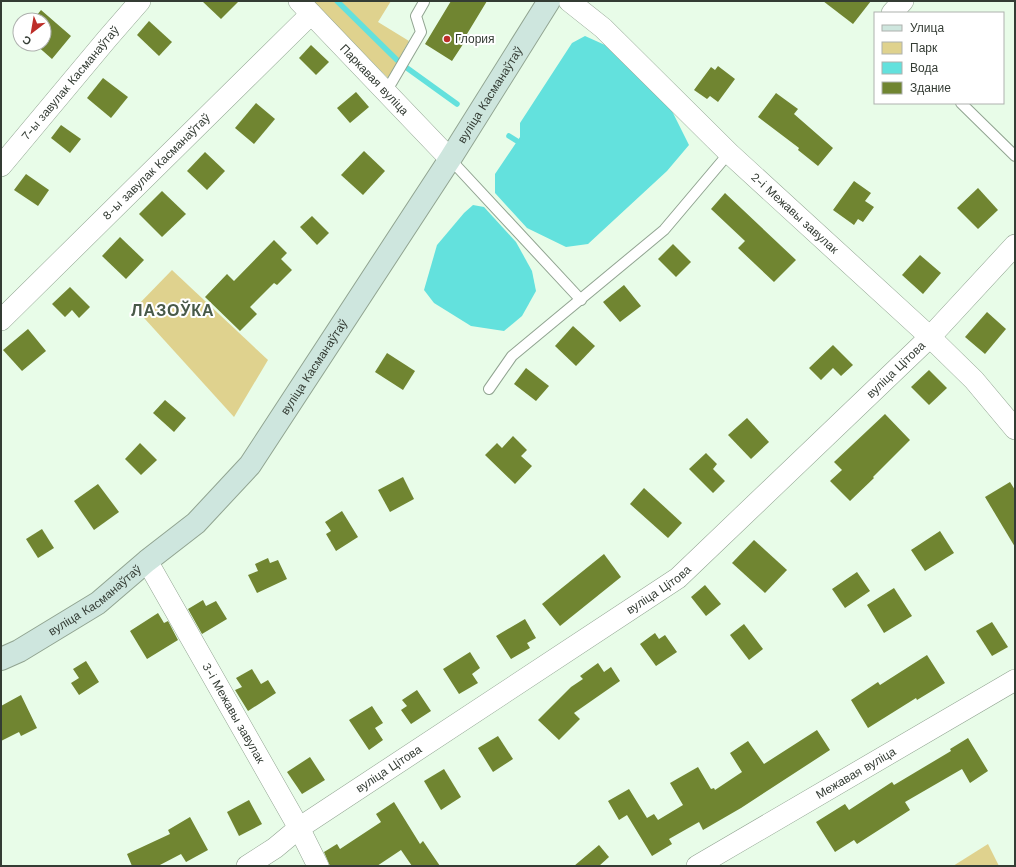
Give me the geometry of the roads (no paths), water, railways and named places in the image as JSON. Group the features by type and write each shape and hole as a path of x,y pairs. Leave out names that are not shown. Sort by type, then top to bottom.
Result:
{"main road":[{"name":"вуліца Касманаўтаў","path":"1,659 19,651 98,603 147,561 196,523 250,465 450,159 549,1"}],"street":[{"name":"7-ы завулак Касманаўтаў","path":"1,166 140,1"},
{"name":"2-і Межавы завулак","path":"569,1 603,28 730,153 930,337 974,380 1015,429"},
{"path":"893,12 902,1"},
{"name":"Паркавая вуліца","path":"305,7 450,159"},
{"name":"8-ы завулак Касманаўтаў","path":"1,320 305,7"},
{"name":"вуліца Цітова","path":"247,866 275,848 299,828 678,578 930,337 1015,245"},
{"name":"3-і Межавы завулак","path":"147,561 299,828 318,866"},
{"name":"Межавая вуліца","path":"697,866 1015,680"}],"lane":[{"path":"386,92 421,32 416,16 424,2"},
{"path":"962,104 1015,156"},
{"path":"489,389 512,356 664,230 730,153"},
{"path":"450,159 581,300"}],"water":[{"path":"585,36 605,45 672,111 689,145 667,171 588,244 566,247 527,228 495,193 495,174 520,137 520,123 572,43"},
{"path":"473,205 484,207 516,242 532,271 536,291 522,316 504,331 471,326 434,303 424,290 437,245 464,213"}],"waterway":[{"path":"337,1 397,60"},
{"path":"407,68 457,104"},
{"path":"509,136 517,141"}],"place":[{"name":"Глория","path":"447,39"}],"district":[{"name":"ЛАЗОЎКА","path":"173,310"}]}
